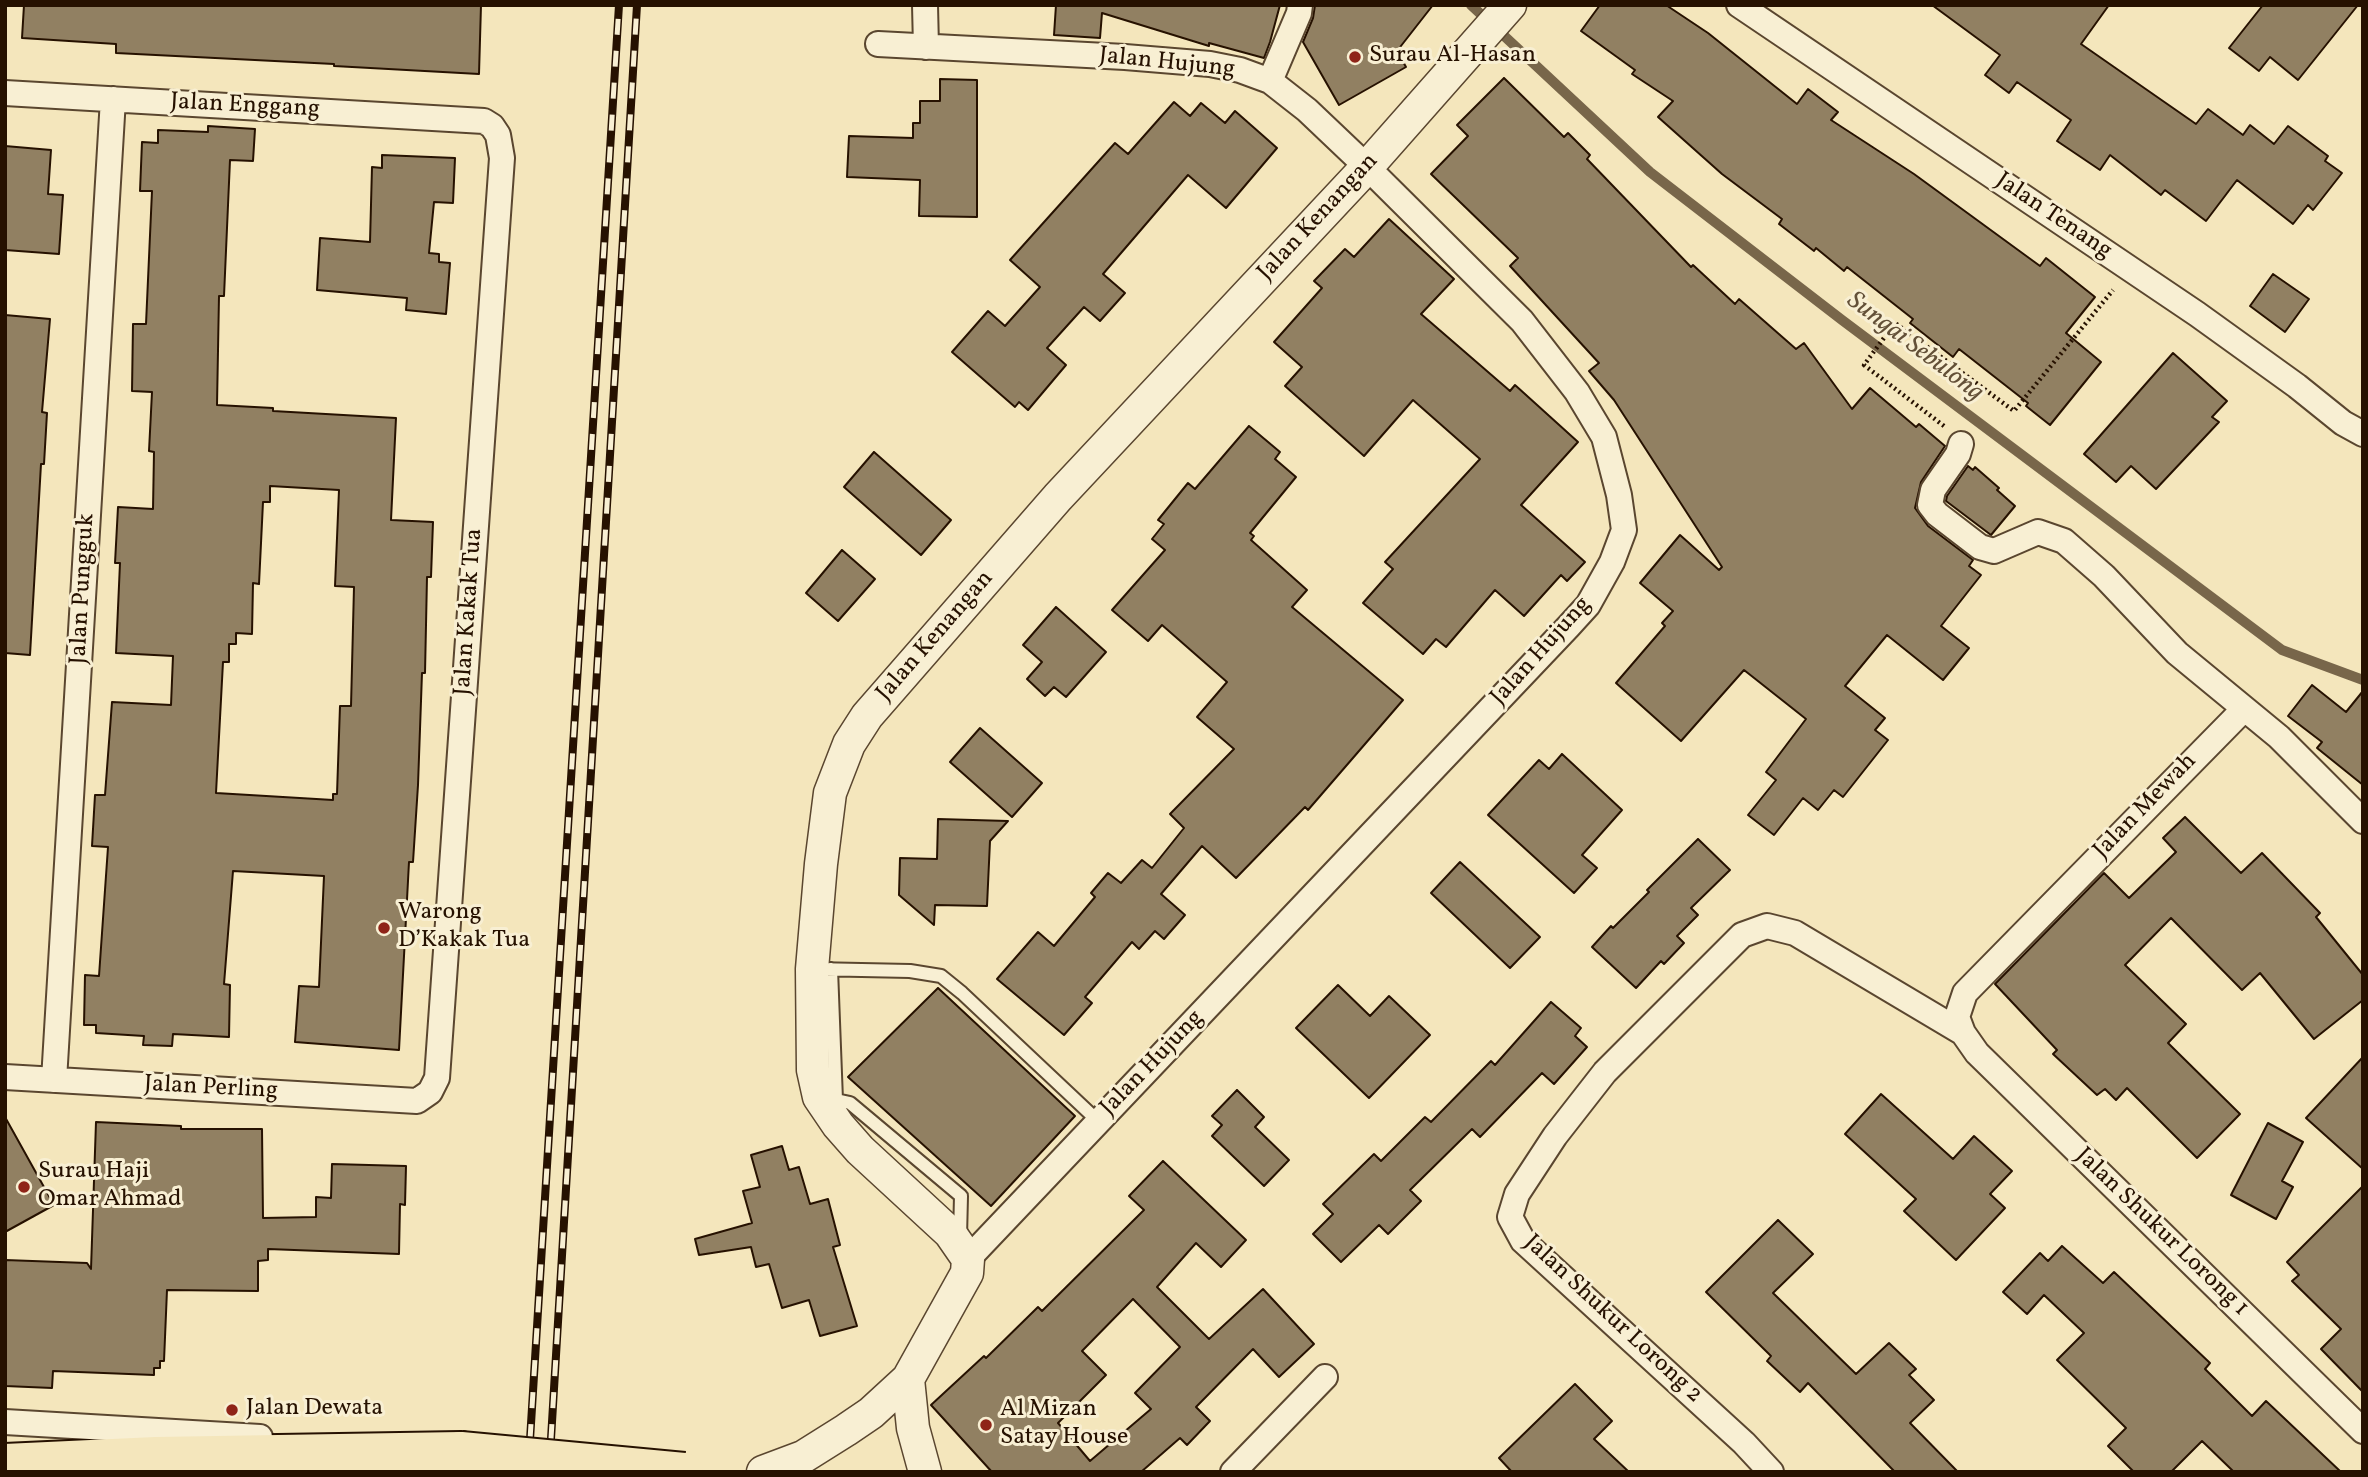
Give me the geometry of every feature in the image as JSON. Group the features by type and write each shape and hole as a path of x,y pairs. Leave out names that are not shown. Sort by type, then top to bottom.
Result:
{"main road":[{"path":"5,1463 156,1456 461,1451 684,1472"}],"street":[{"path":"925,5 926,47"},
{"path":"1270,81 1300,5"},
{"name":"Jalan Kenangan","path":"964,1252 950,1233 860,1150 838,1125 813,1070 822,969 830,793 849,744 867,716 1058,497 1367,167 1510,5"},
{"name":"Jalan Tenang","path":"1739,5 2197,314 2363,435"},
{"name":"Jalan Hujung","path":"878,44 1210,64 1240,70 1270,81 1307,110 1367,167 1522,321 1577,392 1604,438 1619,495 1624,530 1612,562 1588,605 1568,627 1098,1121 964,1252"},
{"name":"Jalan Enggang","path":"5,93 484,121"},
{"name":"Jalan Pungguk","path":"54,1080 113,99"},
{"name":"Jalan Kakak Tua","path":"417,1101 430,1092 437,1078 502,158 498,135 492,126 484,121"},
{"path":"1961,444 1958,454 1933,490 1930,505 1937,514 1980,547 1994,551 2038,532 2064,541 2104,576 2177,653 2278,737 2363,821"},
{"name":"Jalan Mewah","path":"1963,1033 1957,1017 1965,993 2244,709"},
{"name":"Jalan Shukur Lorong 2","path":"1771,1472 1744,1443 1523,1241 1510,1217 1517,1194 1555,1136 1605,1072 1742,935 1767,926 1795,933 1963,1033"},
{"name":"Jalan Shukur Lorong 1","path":"1963,1033 1978,1053 2363,1431"},
{"name":"Jalan Perling","path":"5,1077 417,1101"},
{"path":"763,1472 803,1457 846,1430 872,1413 908,1379 967,1273 964,1252"},
{"path":"1233,1472 1325,1377"},
{"path":"908,1379 913,1428 925,1472"},
{"path":"5,1422 290,1439 368,1453"}],"lane":[{"path":"822,969 910,971 941,976 1098,1121"}],"path":[{"path":"1961,444 1956,436 1864,365 1895,323 2014,411 2130,269"}],"building":[{"path":"24,5 481,5 479,74 116,53 116,44 22,38"},
{"path":"1056,5 1280,5 1264,58 1209,43 1209,46 1102,13 1100,38 1054,35"},
{"name":"Surau Al-Hasan","path":"1315,5 1433,5 1397,51 1406,67 1339,105 1303,42 1313,18"},
{"path":"1600,5 1666,5 1708,33 1797,104 1808,89 1838,112 1831,120 1914,174 2040,266 2046,258 2095,297 2066,333 2101,362 2050,425 2026,406 2028,403 1959,349 1953,357 1910,323 1913,319 1847,267 1844,271 1816,248 1814,251 1779,224 1782,219 1722,174 1658,117 1673,101 1632,74 1635,70 1581,31"},
{"path":"1932,5 2109,5 2081,44 2196,124 2208,109 2243,135 2250,125 2274,144 2288,126 2328,156 2325,161 2342,173 2313,210 2308,205 2293,224 2237,180 2206,221 2165,190 2161,195 2110,155 2100,170 2057,141 2071,120 2017,82 2009,93 1985,75 2000,55"},
{"path":"2263,5 2358,5 2298,80 2270,57 2259,71 2229,48"},
{"path":"1504,78 1564,137 1568,133 1590,155 1587,159 1691,267 1693,265 1735,304 1739,299 1796,349 1804,343 1852,409 1870,388 1916,427 1919,424 1945,446 1921,482 1915,508 1928,526 1973,560 1969,566 1981,575 1941,626 1969,648 1943,680 1887,635 1845,686 1885,718 1875,730 1888,740 1843,797 1834,790 1818,810 1803,798 1774,835 1748,815 1776,780 1766,772 1806,719 1744,670 1681,741 1616,683 1665,626 1662,623 1673,611 1640,583 1680,535 1719,570 1722,567 1614,400 1589,371 1599,363 1510,266 1518,258 1431,174 1468,136 1457,125"},
{"path":"940,79 977,80 977,217 919,216 920,180 847,177 849,136 913,138 913,123 920,123 920,101 940,101"},
{"path":"1174,102 1190,116 1201,103 1225,123 1235,111 1277,148 1226,208 1188,175 1103,274 1125,293 1100,321 1084,307 1047,348 1066,365 1028,410 1019,402 1015,407 952,352 988,311 1005,326 1040,287 1010,260 1115,143 1128,154"},
{"path":"208,126 255,129 253,161 230,160 224,296 219,296 217,405 396,418 391,520 433,522 431,577 427,577 425,673 422,673 418,785 413,862 409,862 399,1050 295,1042 299,986 319,987 324,876 233,871 224,984 230,985 229,1037 173,1034 172,1046 143,1045 144,1036 96,1033 96,1025 84,1025 85,975 99,976 108,847 92,846 95,795 105,795 112,702 171,705 173,656 116,653 120,563 115,563 118,507 153,509 154,452 149,451 152,392 132,391 133,324 146,324 152,191 140,191 142,142 158,143 158,130 208,132","holes":["270,486 339,490 335,586 354,587 351,706 340,706 337,794 333,794 333,800 216,793 223,662 229,662 229,644 236,644 236,633 252,634 253,583 259,584 263,502 270,502"]},
{"path":"5,146 51,150 48,194 63,195 59,254 5,250"},
{"path":"382,155 455,158 453,203 434,202 429,253 439,254 439,262 450,263 446,314 406,310 407,298 317,290 320,238 370,242 372,167 382,168"},
{"path":"1389,219 1454,279 1421,314 1510,391 1515,385 1578,442 1521,505 1585,562 1567,581 1561,575 1524,616 1495,590 1446,647 1436,639 1423,654 1363,603 1393,569 1385,562 1480,459 1413,400 1364,456 1285,386 1302,367 1274,342 1322,288 1314,281 1345,249 1354,257"},
{"path":"2273,274 2309,299 2285,332 2250,306"},
{"path":"5,315 50,319 42,412 47,413 44,464 41,464 30,655 5,653"},
{"path":"2173,353 2227,401 2212,417 2219,422 2156,489 2131,466 2116,482 2084,454"},
{"path":"1249,426 1280,452 1275,459 1296,477 1250,533 1254,536 1251,540 1307,590 1292,607 1403,700 1308,810 1305,807 1236,878 1202,846 1161,894 1185,915 1164,939 1155,931 1139,949 1132,942 1085,997 1092,1003 1064,1035 997,979 1038,932 1054,946 1095,897 1091,893 1108,873 1121,883 1142,860 1152,868 1184,828 1170,814 1234,749 1197,717 1227,682 1162,625 1148,641 1112,610 1165,550 1152,539 1164,524 1158,520 1188,483 1195,489"},
{"path":"874,452 951,520 921,555 844,487"},
{"path":"1968,466 1973,470 1975,467 2015,506 1991,535 1946,501"},
{"path":"842,550 875,579 838,621 806,593"},
{"path":"1056,607 1106,652 1066,697 1054,687 1045,696 1027,679 1042,662 1023,645"},
{"path":"2312,685 2346,712 2363,691 2363,785 2317,748 2322,742 2288,716"},
{"path":"980,728 1042,783 1012,817 950,762"},
{"path":"1562,754 1622,810 1582,855 1597,868 1574,893 1488,815 1539,760 1549,769"},
{"path":"2185,817 2241,873 2262,853 2320,913 2316,917 2363,975 2363,1000 2314,1039 2260,973 2242,990 2171,918 2125,965 2186,1024 2168,1043 2240,1114 2197,1158 2127,1088 2116,1100 2105,1089 2097,1095 2053,1054 2057,1050 1995,984 2104,873 2129,898 2176,852 2163,838"},
{"path":"938,819 1008,821 990,841 987,906 935,905 934,925 899,895 900,858 937,859"},
{"path":"1698,839 1730,870 1691,908 1698,915 1677,936 1684,943 1664,964 1661,961 1636,988 1592,947 1649,892 1647,890"},
{"path":"1460,862 1540,937 1510,968 1431,893"},
{"path":"1338,985 1370,1016 1389,996 1430,1035 1369,1098 1296,1028"},
{"path":"938,988 1075,1116 991,1206 848,1077"},
{"path":"1551,1002 1581,1028 1575,1036 1587,1047 1554,1084 1542,1073 1480,1137 1472,1129 1410,1190 1421,1201 1388,1234 1379,1225 1341,1262 1313,1234 1333,1214 1323,1204 1374,1154 1381,1161 1425,1117 1431,1122 1491,1061 1495,1065"},
{"path":"2363,1057 2363,1169 2306,1118"},
{"path":"1237,1090 1264,1117 1255,1127 1289,1160 1264,1186 1212,1136 1222,1125 1212,1116"},
{"path":"1881,1094 1953,1159 1974,1136 2012,1171 1990,1194 2005,1208 1956,1260 1904,1211 1916,1199 1845,1134"},
{"name":"Surau Haji Omar Ahmad","path":"5,1117 54,1205 5,1232"},
{"path":"96,1122 181,1126 181,1129 262,1129 263,1218 316,1217 316,1197 331,1198 332,1164 406,1166 405,1205 400,1204 399,1254 268,1249 268,1260 258,1261 258,1291 167,1290 164,1361 160,1361 160,1368 154,1368 154,1375 53,1371 52,1388 5,1386 5,1260 87,1263 91,1269"},
{"path":"2268,1123 2303,1142 2282,1181 2293,1187 2276,1219 2231,1195"},
{"path":"782,1146 789,1170 799,1167 810,1204 828,1199 840,1245 833,1247 857,1326 820,1336 809,1300 782,1308 769,1264 756,1267 751,1247 699,1255 695,1239 752,1223 743,1191 760,1187 751,1155"},
{"path":"1163,1161 1246,1240 1221,1267 1196,1243 1157,1287 1209,1339 1263,1289 1314,1344 1279,1377 1253,1349 1196,1407 1210,1421 1187,1445 1180,1438 1141,1472 992,1472 931,1405 984,1356 986,1358 1038,1307 1042,1311 1144,1210 1129,1196","holes":["1133,1299 1180,1347 1135,1393 1151,1409 1090,1461 1058,1423 1106,1375 1082,1351"]},
{"path":"2363,1186 2363,1392 2321,1349 2341,1329 2292,1281 2299,1275 2287,1262"},
{"path":"1778,1220 1813,1254 1773,1293 1856,1374 1889,1343 1916,1369 1909,1375 1934,1400 1910,1423 1958,1472 1895,1472 1808,1383 1800,1392 1767,1361 1771,1356 1706,1292"},
{"path":"2062,1246 2103,1283 2114,1272 2210,1363 2205,1369 2252,1416 2266,1401 2341,1472 2234,1472 2202,1441 2171,1472 2134,1472 2108,1446 2126,1428 2057,1360 2084,1333 2044,1295 2027,1314 2003,1292 2040,1253 2048,1261"},
{"path":"1575,1384 1612,1421 1594,1439 1629,1472 1512,1472 1499,1458"}],"waterway":[{"name":"Sungai Sebulong","path":"1471,5 1650,172 1842,320 2282,650 2363,680"}],"railway":[{"path":"528,1472 619,5"},
{"path":"549,1472 637,5"}],"place":[{"name":"Surau Al-Hasan","path":"1355,57"},
{"name":"Warong D’Kakak Tua","path":"384,928"},
{"name":"Surau Haji Omar Ahmad","path":"24,1187"},
{"name":"Jalan Dewata","path":"232,1410"},
{"name":"Al Mizan Satay House","path":"986,1425"}]}
